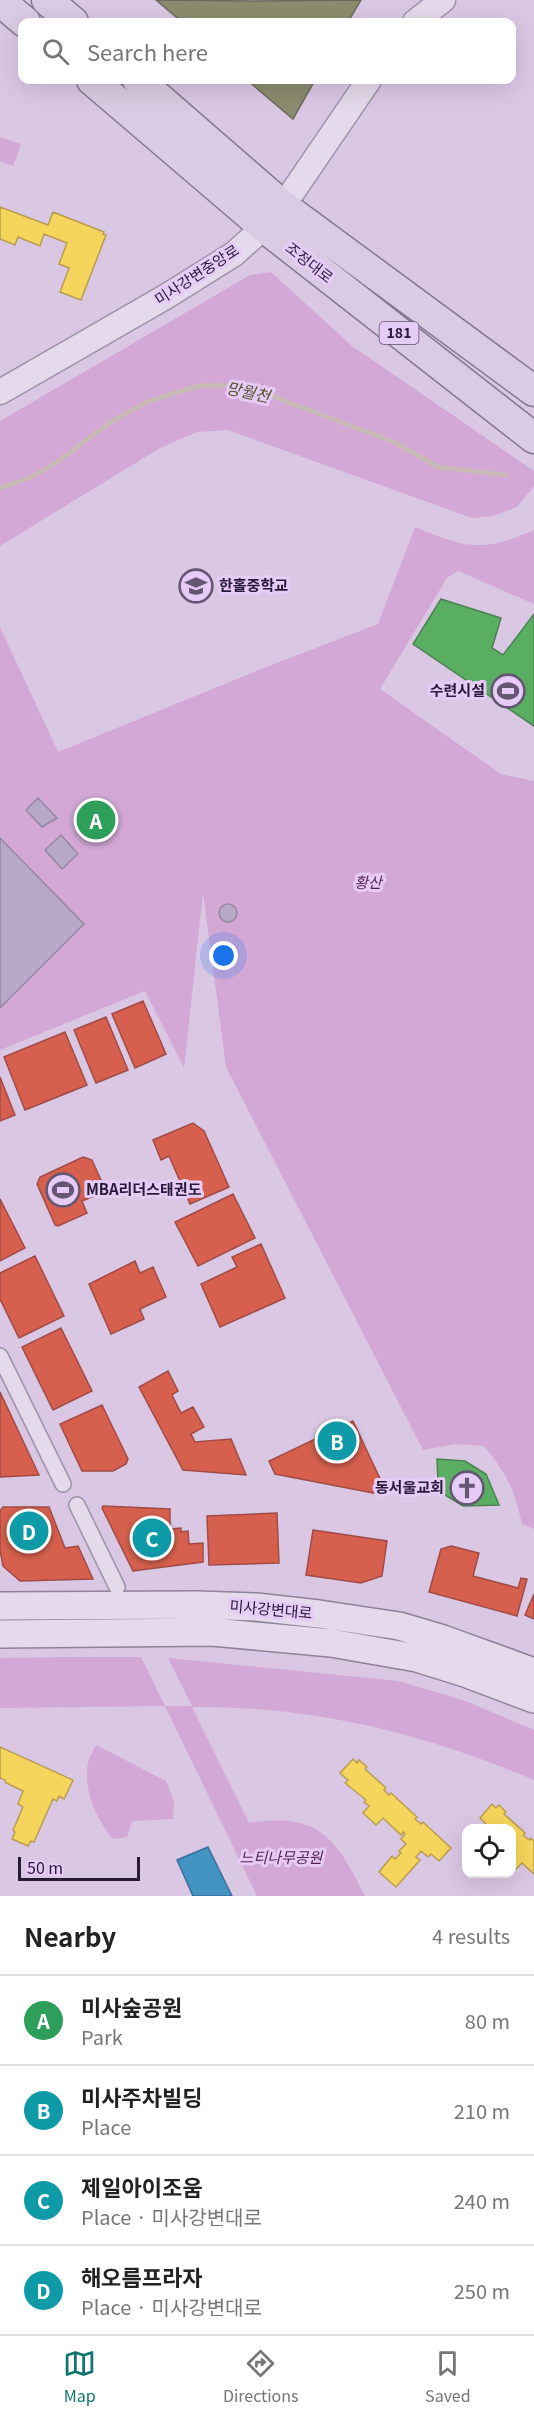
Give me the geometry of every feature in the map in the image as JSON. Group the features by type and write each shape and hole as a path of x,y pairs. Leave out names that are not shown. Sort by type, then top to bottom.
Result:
{"main road":[{"path":"47,0 68,18"},
{"path":"0,1 20,18"},
{"name":"조정대로","path":"97,84 274,217 534,391"},
{"name":"조정대로","path":"142,84 274,217 534,438"},
{"name":"미사강변대로","path":"0,1606 197,1605 256,1607 318,1614 399,1626 443,1639 534,1672"},
{"name":"미사강변대로","path":"0,1634 212,1632 331,1642 417,1658 534,1698"}],"street":[{"path":"419,18 443,0"},
{"name":"미사강변중앙로","path":"0,392 234,254 274,217 366,84"},
{"path":"0,1356 63,1484"},
{"path":"77,1505 117,1587"}],"green space":[{"path":"0,137 21,144 13,166 0,161"},
{"path":"271,272 352,346 534,471 534,486 517,507 493,516 472,518 228,430 197,432 160,448 0,546 0,421 250,275"},
{"name":"황산","path":"415,527 448,540 474,545 501,542 534,530 534,604 458,571 447,578 380,689 501,774 534,781 534,1529 522,1524 509,1482 484,1446 456,1444 423,1450 226,1067 203,892 184,1068 145,991 0,1050 0,627 58,752 378,624"},
{"path":"141,1657 165,1706 0,1708 0,1658"},
{"name":"느티나무공원","path":"168,1658 398,1681 463,1700 534,1730 534,1780 492,1763 409,1736 325,1717 281,1711 192,1707 249,1823 293,1822 309,1826 322,1834 344,1859 365,1896 257,1896 165,1706 192,1706"},
{"path":"96,1745 166,1781 174,1801 173,1819 132,1821 127,1837 113,1839 96,1813 87,1783 88,1762"}],"building: Homes":[{"path":"0,207 48,225 53,212 104,232 103,234 106,235 81,300 60,292 69,268 59,264 67,243 44,234 40,246 18,237 15,245 0,239"},
{"path":"0,1747 73,1780 64,1799 59,1796 57,1801 53,1799 34,1842 31,1841 28,1846 12,1839 15,1832 13,1830 23,1807 18,1804 23,1791 0,1778"},
{"path":"353,1759 357,1763 359,1760 367,1767 365,1769 386,1788 384,1790 389,1795 391,1793 417,1817 415,1819 421,1824 423,1822 451,1848 439,1861 431,1854 428,1857 421,1851 416,1857 420,1860 396,1887 379,1872 392,1856 395,1859 401,1853 399,1851 406,1844 401,1839 405,1834 403,1832 401,1835 383,1818 376,1825 363,1813 369,1806 364,1802 366,1800 345,1783 348,1780 340,1773"},
{"path":"492,1804 496,1808 499,1805 506,1812 504,1814 515,1824 486,1824 480,1818"},
{"path":"516,1825 525,1833 523,1835 534,1841 534,1874 522,1863 516,1869"}],"building: Shops":[{"path":"143,1001 166,1054 135,1068 112,1014"},
{"path":"106,1017 128,1070 96,1083 74,1030"},
{"path":"65,1032 87,1085 25,1110 4,1057"},
{"path":"0,1077 15,1115 0,1121"},
{"path":"193,1123 204,1131 229,1187 190,1204 169,1156 161,1160 153,1140"},
{"path":"83,1157 92,1160 106,1191 82,1201 87,1213 58,1226 55,1225 37,1184 40,1177"},
{"path":"233,1194 255,1238 198,1266 175,1222"},
{"path":"0,1199 25,1248 0,1261"},
{"path":"261,1244 285,1298 220,1327 201,1284 237,1267 232,1257"},
{"path":"35,1256 64,1316 19,1338 0,1299 0,1273"},
{"path":"135,1261 140,1273 153,1267 166,1297 140,1309 144,1319 111,1334 89,1284"},
{"path":"61,1328 92,1391 53,1410 22,1347"},
{"path":"168,1371 178,1391 172,1395 181,1413 193,1407 204,1427 191,1434 195,1442 231,1439 246,1475 183,1470 139,1387"},
{"path":"0,1392 39,1475 0,1477"},
{"path":"102,1405 128,1459 126,1464 113,1471 82,1471 60,1424"},
{"path":"353,1421 383,1485 378,1494 275,1474 269,1461"},
{"path":"103,1506 170,1509 170,1529 181,1528 181,1532 188,1531 189,1544 203,1543 203,1562 133,1571"},
{"path":"3,1507 49,1507 65,1548 78,1546 93,1579 20,1581 3,1566 0,1550 0,1511"},
{"path":"277,1513 279,1563 209,1565 207,1516"},
{"path":"313,1530 387,1541 382,1576 361,1583 306,1575"},
{"path":"451,1546 479,1553 473,1576 518,1588 521,1578 527,1579 517,1616 429,1592 441,1549"},
{"path":"534,1594 534,1619 525,1615"}],"building: Schools":[{"path":"208,1847 232,1896 193,1896 177,1860"}],"building: Public":[{"name":"수련시설","path":"441,599 501,618 492,648 503,655 534,614 534,726 413,644"},
{"name":"동서울교회","path":"437,1459 465,1461 486,1474 499,1505 463,1506 445,1495 438,1482"}],"building: Industry":[{"path":"156,0 361,0 350,18 177,18"},
{"path":"252,84 313,84 293,119"}],"building: Other":[{"path":"38,798 57,818 42,827 26,810"},
{"path":"61,835 78,854 62,869 45,850"},
{"path":"0,838 84,924 0,1008"},
{"path":"224,904 232,904 237,909 235,920 224,922 219,917 219,909"}],"waterway":[{"name":"망월천","path":"0,488 31,477 57,462 109,423 147,402 198,386 230,385 256,390 394,442 438,467 506,475"}],"place":[{"name":"한홀중학교","path":"196,586"},
{"name":"수련시설","path":"508,691"},
{"name":"미사숲공원","path":"96,820"},
{"name":"MBA리더스태권도","path":"63,1190"},
{"name":"미사주차빌딩","path":"337,1441"},
{"name":"동서울교회","path":"467,1488"},
{"name":"해오름프라자","path":"29,1531"},
{"name":"제일아이조움","path":"152,1538"}]}
